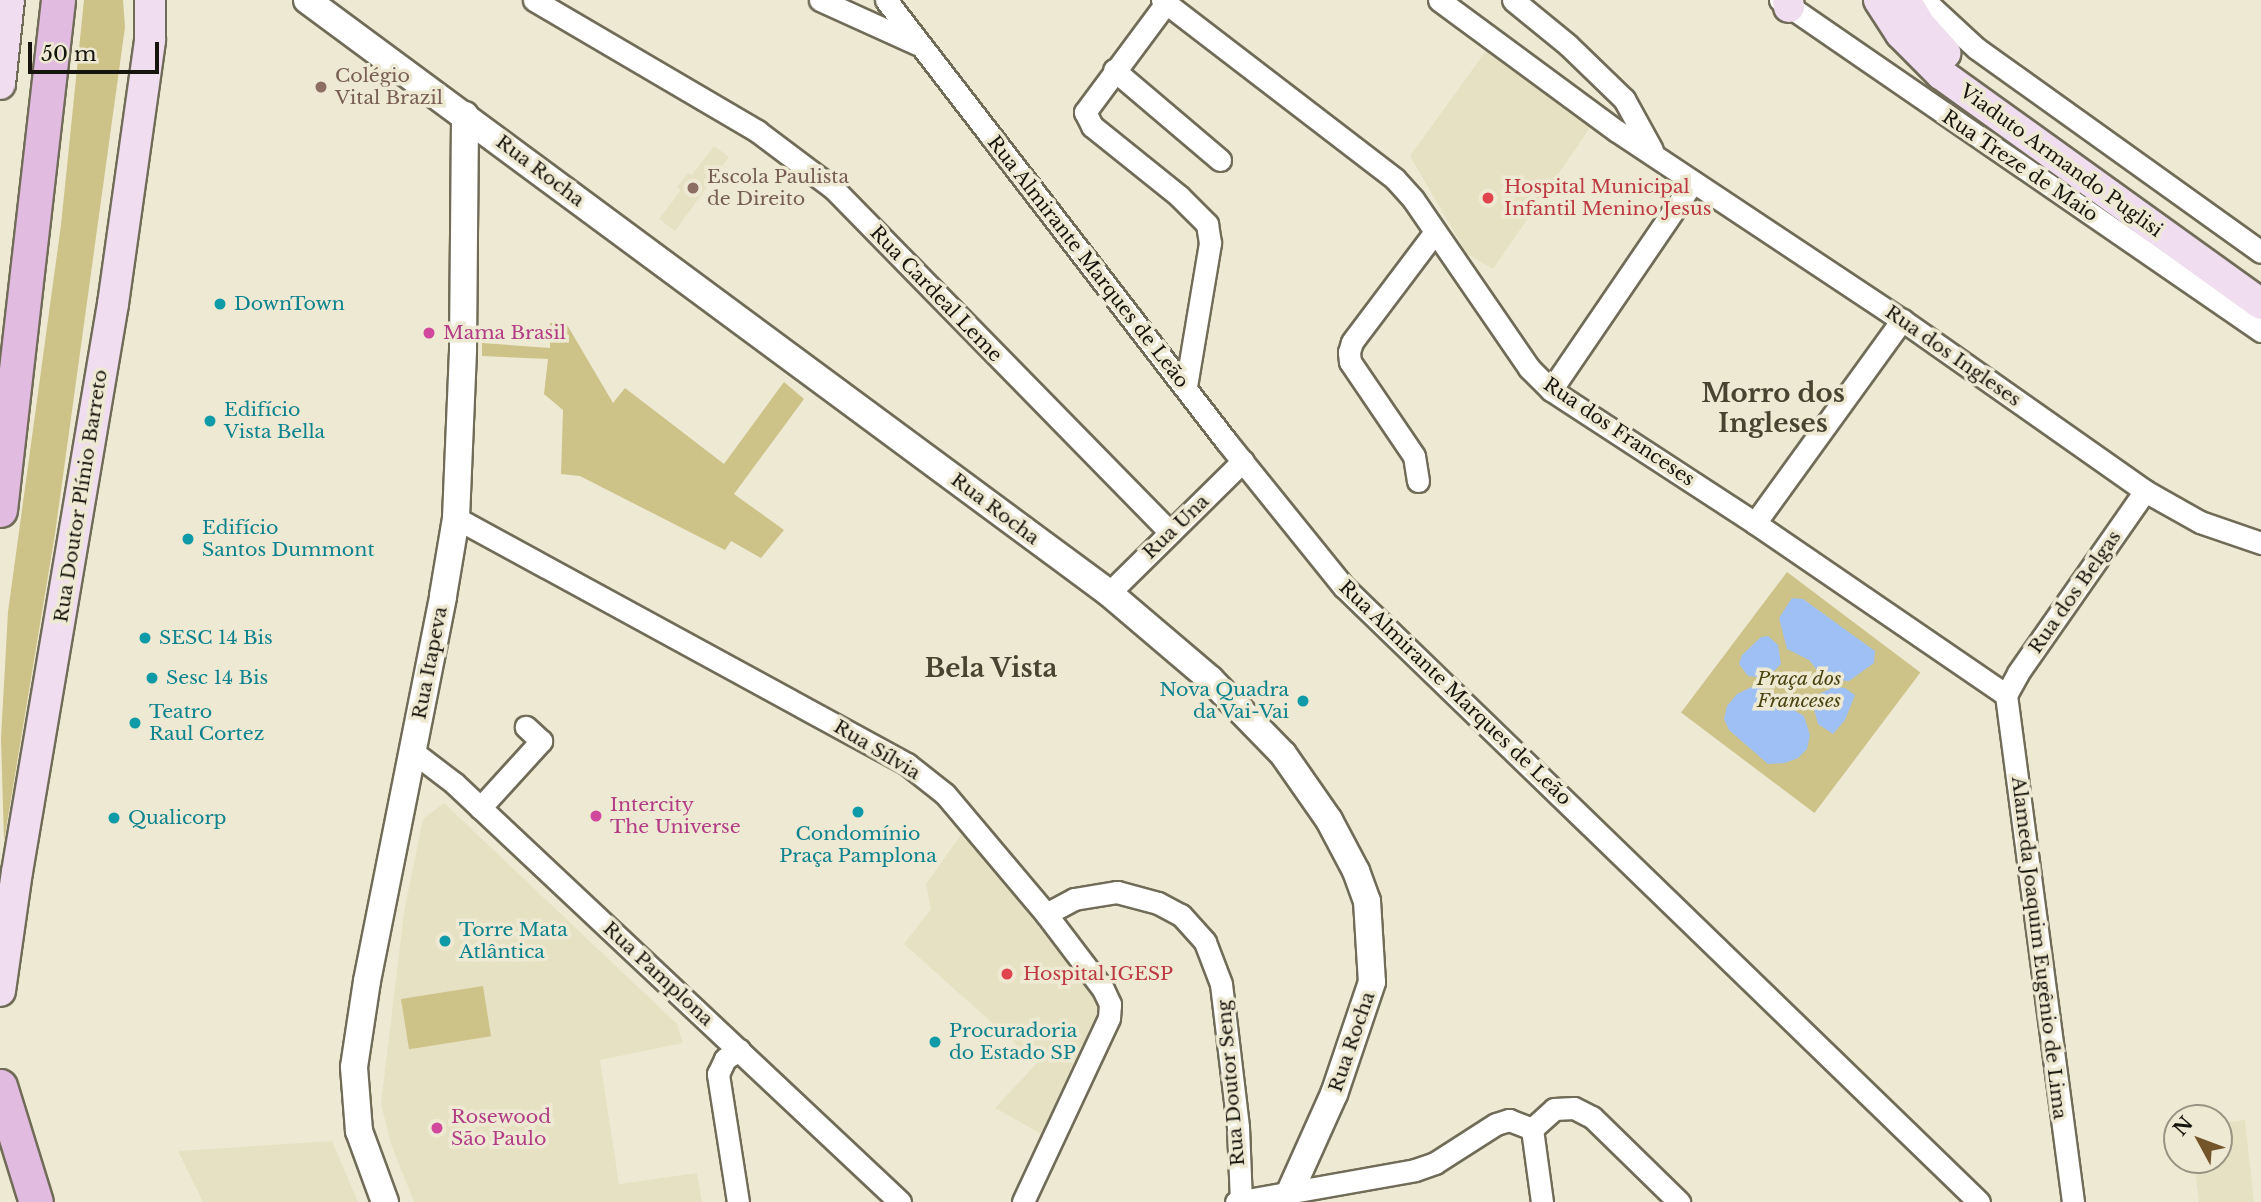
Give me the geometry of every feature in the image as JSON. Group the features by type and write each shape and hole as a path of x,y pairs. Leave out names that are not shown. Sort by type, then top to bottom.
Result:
{"main road":[{"path":"0,510 58,0"},
{"name":"Rua Doutor Plínio Barreto","path":"0,991 17,872 64,606 115,290 150,40 150,0"},
{"name":"Viaduto Armando Puglisi","path":"1879,0 1901,34 1941,74 2261,304"},
{"name":"Viaduto Armando Puglisi","path":"1905,0 1940,49 1969,73 2261,279"},
{"path":"0,84 17,3"},
{"path":"0,329 29,96 17,3"},
{"path":"0,1086 36,1202"}],"street":[{"name":"Rua Rocha","path":"307,0 1109,593 1210,679 1283,754 1340,839 1367,901 1373,982 1334,1094 1290,1192"},
{"name":"Rua Cardeal Leme","path":"534,0 757,131 822,180 1170,533"},
{"path":"820,0 918,44"},
{"name":"Rua Almirante Marques de Leão","path":"886,0 1243,461 1345,587 1979,1202"},
{"name":"Rua dos Ingleses","path":"1439,0 1594,115 1902,320 2145,491 2200,522 2261,543"},
{"name":"Rua dos Ingleses","path":"1513,0 1569,45 1616,90 1653,152"},
{"path":"1924,0 1976,48 2261,252"},
{"path":"1164,1 1086,106 1086,120 1198,213 1207,224 1210,235 1186,386"},
{"name":"Rua dos Franceses","path":"1164,1 1395,179 1529,368 1551,390 1755,523 2006,695"},
{"name":"Rua Treze de Maio","path":"1786,2 2261,331"},
{"path":"1114,70 1220,160"},
{"name":"Rua Itapeva","path":"385,1202 359,1131 354,1067 456,518 463,349 465,115"},
{"path":"1551,390 1693,182"},
{"path":"1418,481 1414,456 1350,362 1349,352 1352,342 1435,232"},
{"path":"1755,523 1902,320"},
{"name":"Rua Una","path":"1109,593 1243,461"},
{"name":"Rua dos Belgas","path":"2006,695 2018,673 2145,491"},
{"name":"Rua Sílvia","path":"456,518 907,764 944,794 1046,914 1103,989 1110,1004 1109,1018 1023,1202"},
{"name":"Alameda Joaquim Eugênio de Lima","path":"2006,695 2073,1202"},
{"path":"480,808 541,740"},
{"name":"Rua Pamplona","path":"412,751 480,808 900,1202"},
{"name":"Rua Doutor Seng","path":"1046,914 1074,899 1118,892 1158,903 1181,915 1205,942 1222,984 1238,1127 1238,1202 1415,1170 1435,1163 1496,1124 1509,1120 1532,1129"},
{"path":"738,1202 718,1074 725,1059 739,1051"},
{"path":"1542,1202 1532,1129 1554,1109 1574,1108 1592,1117 1679,1202"}],"shaded area":[{"name":"Hospital Municipal Infantil Menino Jesus","path":"1488,48 1594,122 1493,269 1467,254 1410,156"},
{"name":"Escola Paulista de Direito","path":"714,146 729,157 675,231 659,219 681,190 677,187 688,173 692,175"},
{"path":"444,803 677,1024 683,1043 600,1060 619,1184 697,1173 702,1202 414,1202 391,1144 381,1104 404,912 423,819"},
{"name":"Hospital IGESP","path":"963,832 1101,1005 1041,1134 995,1108 1037,1063 904,944 931,909 926,884"},
{"path":"2245,1120 2254,1202 2199,1202 2196,1174 2233,1174 2233,1121"},
{"path":"332,1141 358,1202 203,1202 178,1151"}],"green space":[{"path":"84,0 123,0 125,27 55,534 4,841 1,738 8,612 61,225"},
{"path":"550,323 566,323 613,403 625,388 724,464 784,382 804,399 734,494 784,530 761,558 731,541 725,550 580,476 561,474 563,410 544,394 548,359 482,356 482,343 550,348"},
{"name":"Praça dos Franceses","path":"1787,572 1920,673 1814,813 1681,713"},
{"path":"483,986 491,1036 409,1049 401,999"}],"water":[{"path":"1792,598 1803,599 1875,651 1874,663 1849,681 1836,680 1821,675 1809,660 1787,649 1779,618"},
{"path":"1768,636 1778,645 1781,664 1767,678 1748,676 1739,664 1742,655 1761,637"},
{"path":"1754,686 1774,693 1785,705 1804,716 1810,735 1807,749 1798,758 1785,763 1768,764 1729,730 1724,719 1727,706 1737,694"},
{"path":"1834,687 1845,688 1855,695 1845,720 1833,734 1818,724 1814,709 1819,694"}],"place":[{"name":"Colégio Vital Brazil","path":"321,87"},
{"name":"Escola Paulista de Direito","path":"693,188"},
{"name":"Hospital Municipal Infantil Menino Jesus","path":"1488,198"},
{"name":"DownTown","path":"220,304"},
{"name":"Mama Brasil","path":"429,333"},
{"name":"Edifício Vista Bella","path":"210,421"},
{"name":"Edifício Santos Dummont","path":"188,539"},
{"name":"SESC 14 Bis","path":"145,638"},
{"name":"Sesc 14 Bis","path":"152,678"},
{"name":"Nova Quadra da Vai-Vai","path":"1303,701"},
{"name":"Teatro Raul Cortez","path":"135,723"},
{"name":"Condomínio Praça Pamplona","path":"858,812"},
{"name":"Intercity The Universe","path":"596,816"},
{"name":"Qualicorp","path":"114,818"},
{"name":"Torre Mata Atlântica","path":"445,941"},
{"name":"Hospital IGESP","path":"1007,974"},
{"name":"Procuradoria do Estado SP","path":"935,1042"},
{"name":"Rosewood São Paulo","path":"437,1128"}],"district":[{"name":"Morro dos Ingleses","path":"1773,409"},
{"name":"Bela Vista","path":"991,669"}]}
